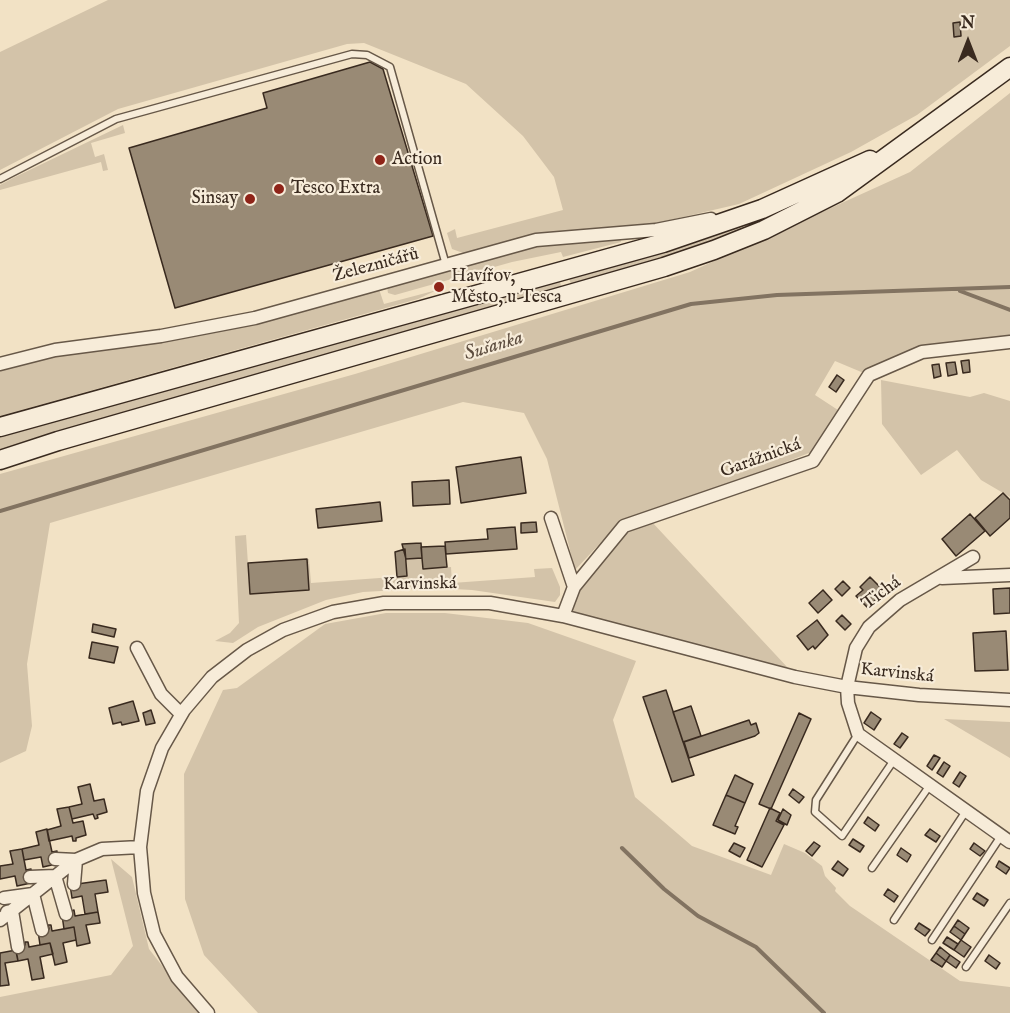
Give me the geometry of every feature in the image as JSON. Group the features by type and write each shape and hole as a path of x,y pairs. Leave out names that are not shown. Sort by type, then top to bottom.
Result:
{"main road":[{"path":"0,460 58,441 664,267 714,250 764,230 837,193 917,137 1010,67"},
{"path":"0,427 663,243 762,209 917,137"}],"street":[{"name":"Železničářů","path":"0,364 55,350 161,336 255,318 536,240 656,230 762,209"},
{"name":"Garážnická","path":"563,616 574,587 624,526 813,461 868,375 922,352 1010,342"},
{"path":"551,518 574,587"},
{"name":"Tichá","path":"847,687 856,648 869,627 900,600 974,557"},
{"path":"938,578 1010,575"},
{"name":"Karvinská","path":"208,1013 177,977 154,934 144,893 140,847 147,791 162,748 181,714 212,677 247,650 283,630 333,612 384,603 437,601 490,603 563,616 795,677 847,687 919,695 1010,700"},
{"path":"136,648 160,694 181,714"},
{"path":"847,687 848,703 858,735 1005,838"},
{"path":"0,920 6,912 76,860 102,849 140,847"},
{"path":"55,859 76,860"},
{"path":"74,884 76,860"},
{"path":"30,877 55,876"},
{"path":"55,876 66,914"},
{"path":"4,898 33,894"},
{"path":"33,894 42,930"},
{"path":"6,912 18,947"}],"lane":[{"path":"0,179 116,119 352,54 367,55 390,67 447,265"},
{"path":"858,735 816,800 815,812 842,836 894,760"},
{"path":"872,867 930,785"},
{"path":"894,920 966,811"},
{"path":"932,940 1005,838"},
{"path":"966,967 1010,903"}],"shaded area":[{"path":"108,0 1010,0 1010,46 917,115 851,152 739,204 649,225 552,232 466,254 452,249 447,233 455,229 457,238 563,210 554,177 523,136 466,84 364,43 347,44 118,109 0,170 0,52"},
{"path":"1010,93 1010,337 926,348 866,374 835,361 815,395 841,412 814,451 750,476 622,520 575,570 547,459 524,413 463,402 50,523 27,664 32,726 26,751 0,763 0,474 355,374 690,272 910,172"},
{"path":"123,125 125,133 91,143 95,157 104,154 108,170 103,171 101,162 0,190 0,185 13,178"},
{"path":"764,217 766,219 720,239 571,285 569,278 723,232"},
{"path":"620,238 621,242 563,257 561,252 512,262 395,295 388,293 387,287 537,245"},
{"path":"559,280 562,288 115,415 0,451 0,436"},
{"path":"379,289 384,304 437,290 418,299 0,416 0,369 48,355"},
{"path":"881,380 970,397 984,393 1010,401 1010,497 981,480 957,450 921,475 882,424"},
{"path":"651,521 788,668 571,613 577,592 626,531"},
{"path":"246,535 250,593 307,559 309,559 311,583 407,576 406,559 422,558 423,569 451,567 452,583 535,577 534,569 552,568 560,587 560,595 555,602 472,590 435,588 363,592 326,600 258,627 233,643 215,641 230,633 239,623 235,536"},
{"path":"386,613 445,613 528,623 636,661 613,720 635,797 692,846 771,875 784,844 805,853 822,866 825,876 836,888 835,891 850,906 960,981 1010,987 1010,1013 258,1013 204,955 185,899 184,774 223,690 237,688 325,624"},
{"path":"944,719 1010,722 1010,758"},
{"path":"111,859 132,877 149,949 199,1013 0,1013 0,997 111,975 133,946"}],"building":[{"path":"960,22 961,36 954,37 953,23"},
{"name":"Tesco Extra","path":"370,62 383,69 433,236 175,308 129,148 267,108 263,93"},
{"path":"969,360 970,372 963,373 961,361"},
{"path":"955,362 957,374 948,376 946,363"},
{"path":"939,364 941,376 934,378 932,365"},
{"path":"837,375 844,380 836,392 829,387"},
{"path":"521,457 526,493 461,503 456,467"},
{"path":"449,480 450,504 413,506 412,482"},
{"path":"1003,493 1010,500 1010,518 990,536 975,518"},
{"path":"380,502 382,521 318,528 316,509"},
{"path":"970,514 985,531 956,556 942,539"},
{"path":"536,522 537,532 521,533 521,523"},
{"path":"515,527 517,549 446,554 445,542 488,539 487,529"},
{"path":"421,543 422,558 406,559 402,544"},
{"path":"445,546 447,567 423,569 421,547"},
{"path":"405,549 407,576 397,577 395,552"},
{"path":"307,559 309,590 250,594 248,563"},
{"path":"870,577 884,591 868,608 856,596 863,590 860,587"},
{"path":"843,581 850,588 842,596 835,589"},
{"path":"1010,588 1010,613 994,614 993,589"},
{"path":"823,590 832,600 818,613 809,603"},
{"path":"842,615 851,624 845,630 836,621"},
{"path":"817,620 828,635 815,649 813,646 808,650 797,636"},
{"path":"93,624 116,629 114,637 92,632"},
{"path":"1006,631 1008,670 975,671 973,633"},
{"path":"92,642 118,647 114,663 89,658"},
{"path":"666,690 694,775 672,782 643,697"},
{"path":"133,701 139,721 122,725 121,722 113,724 109,708"},
{"path":"691,706 701,736 683,742 673,712"},
{"path":"151,710 155,723 146,725 143,713"},
{"path":"871,712 881,719 874,730 864,723"},
{"path":"799,713 811,719 771,809 759,804"},
{"path":"749,720 751,725 756,723 759,733 755,736 689,758 684,742"},
{"path":"902,733 908,737 900,748 894,744"},
{"path":"934,755 940,758 932,770 927,766"},
{"path":"944,762 950,766 943,777 937,773"},
{"path":"960,772 966,776 959,787 953,783"},
{"path":"735,775 753,784 745,803 726,795"},
{"path":"90,784 94,801 104,799 107,812 97,815 98,818 95,819 93,814 72,819 69,807 82,804 78,787"},
{"path":"793,789 804,797 799,803 789,795"},
{"path":"726,795 745,803 735,826 738,827 735,834 713,825"},
{"path":"69,807 73,823 83,821 86,835 76,838 76,841 73,841 72,836 49,841 47,830 61,826 57,809"},
{"path":"770,808 780,813 776,821 784,825 762,867 747,860"},
{"path":"783,809 791,815 787,825 778,820"},
{"path":"868,817 879,825 875,831 864,823"},
{"path":"47,829 52,852 57,851 56,864 43,867 41,857 24,860 22,849 39,845 36,832"},
{"path":"930,829 940,836 936,842 925,835"},
{"path":"853,839 864,846 860,852 849,845"},
{"path":"814,842 820,846 812,856 806,851"},
{"path":"734,843 745,848 740,857 729,851"},
{"path":"974,843 985,851 980,856 970,849"},
{"path":"901,848 911,855 907,862 897,855"},
{"path":"22,849 26,870 31,869 31,883 17,886 15,876 0,879 0,866 13,864 10,851"},
{"path":"838,861 848,869 843,876 832,869"},
{"path":"999,861 1010,868 1006,874 996,867"},
{"path":"106,880 108,892 95,894 98,912 85,914 82,896 72,898 70,885"},
{"path":"888,889 898,896 894,902 884,895"},
{"path":"977,893 988,900 984,906 973,899"},
{"path":"74,910 75,916 98,912 100,923 86,925 90,943 77,946 74,927 64,929 62,915"},
{"path":"958,920 969,928 965,934 954,926"},
{"path":"919,923 930,930 925,936 915,929"},
{"path":"48,925 51,925 52,931 74,927 76,940 63,943 67,962 55,965 50,943 40,945 38,931 49,929"},
{"path":"954,926 965,934 961,940 950,932"},
{"path":"947,937 958,944 954,950 943,943"},
{"path":"961,940 971,947 964,957 954,950"},
{"path":"25,942 28,942 29,947 50,943 53,954 40,957 44,978 32,980 28,959 18,961 15,947 25,945"},
{"path":"940,947 950,955 946,961 936,953"},
{"path":"16,950 18,961 5,963 9,985 0,986 0,953"},
{"path":"936,953 946,961 942,967 931,960"},
{"path":"950,955 960,962 956,968 946,961"},
{"path":"989,955 1000,963 996,969 985,961"}],"waterway":[{"name":"Sušanka","path":"0,511 691,304 777,295 1010,287"},
{"path":"960,291 1010,310"},
{"path":"622,848 664,889 698,916 756,947 824,1013"}],"place":[{"name":"Action","path":"380,160"},
{"name":"Tesco Extra","path":"279,189"},
{"name":"Sinsay","path":"250,199"},
{"name":"Havířov, Město, u Tesca","path":"439,287"}]}
